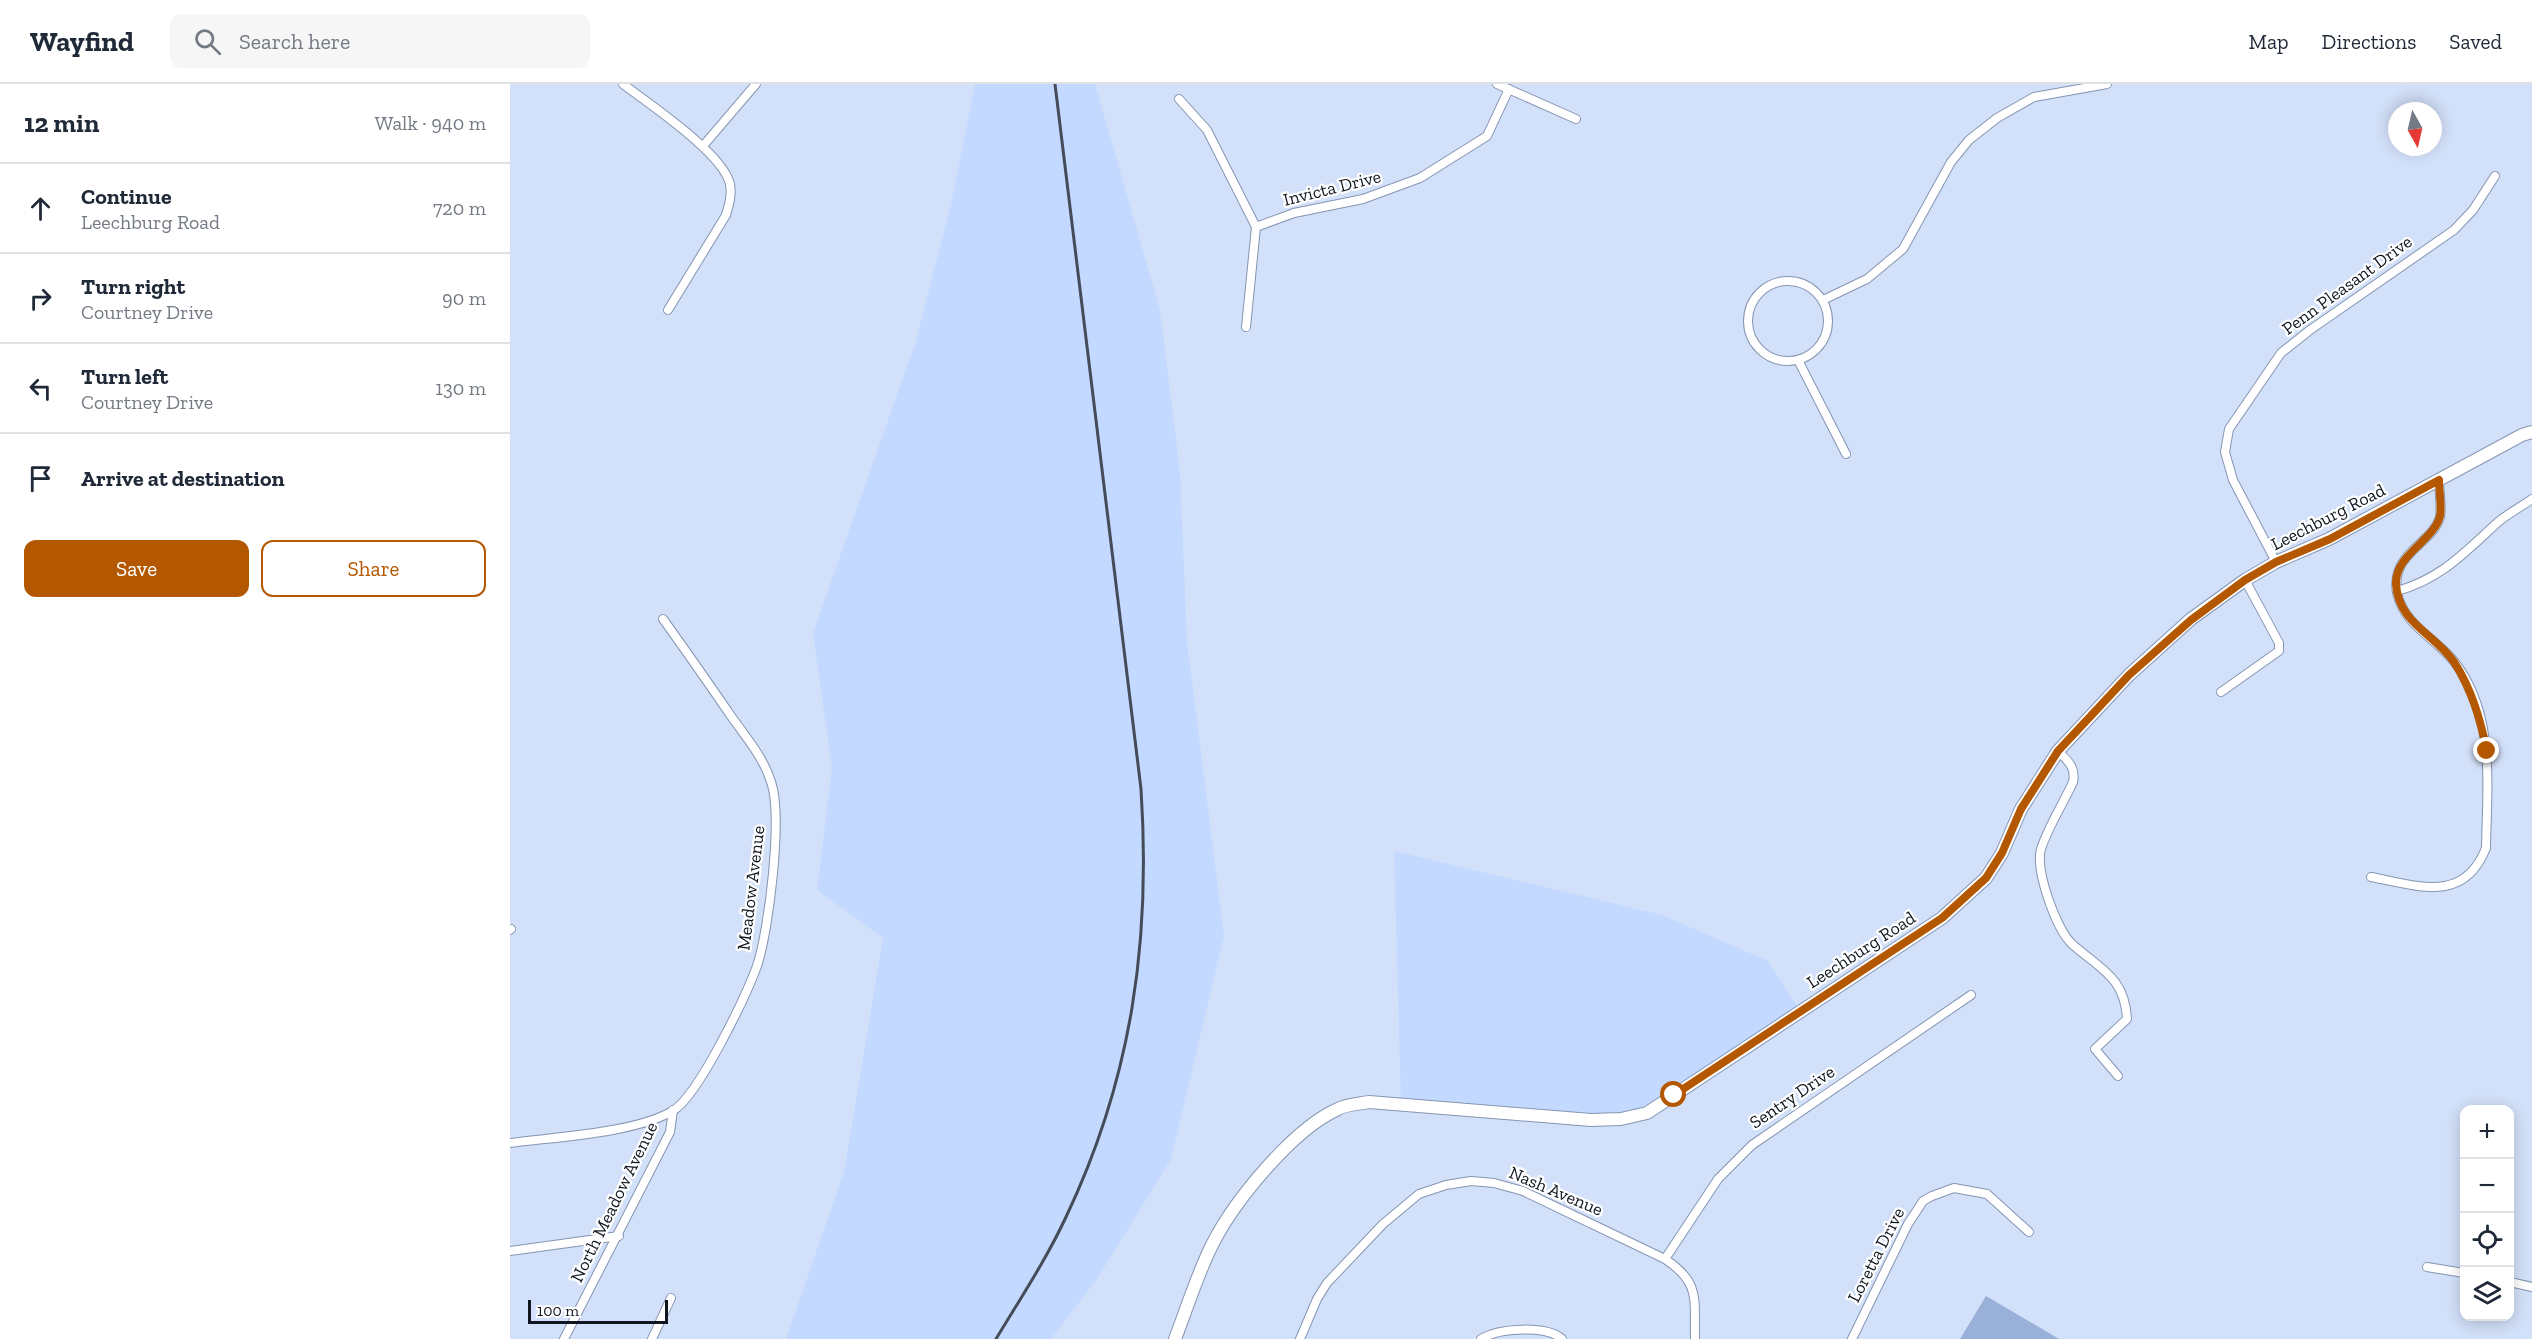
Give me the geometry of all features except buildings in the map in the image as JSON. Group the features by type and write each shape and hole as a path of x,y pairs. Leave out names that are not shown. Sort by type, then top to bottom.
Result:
{"street":[{"path":"622,84 703,146 723,168 730,183 731,198 723,222 668,310"},
{"path":"703,146 756,84"},
{"path":"1497,84 1576,120"},
{"path":"1823,300 1867,279 1903,249 1951,162 1969,140 1997,118 2034,97 2107,84"},
{"name":"Invicta Drive","path":"1256,228 1294,213 1364,199 1420,178 1487,136 1509,89"},
{"path":"1179,99 1207,130 1256,228 1246,327"},
{"name":"Penn Pleasant Drive","path":"2276,562 2233,480 2225,452 2229,429 2281,353 2310,330 2454,230 2473,210 2495,176"},
{"path":"1789,280 1813,289 1823,300 1829,320 1827,335 1818,349 1799,362 1784,362 1764,354 1752,341 1748,331 1749,308 1762,290 1775,283 1789,280"},
{"path":"1799,362 1846,454"},
{"name":"Leechburg Road","path":"1175,1339 1212,1246 1231,1213 1300,1132 1339,1108 1369,1102 1592,1120 1621,1119 1647,1113 1942,918 1972,893 1986,878 2002,853 2021,809 2058,751 2129,675 2191,620 2245,580 2276,562 2330,539 2532,432"},
{"path":"2371,877 2424,887 2450,886 2470,875 2480,863 2486,848 2487,751 2481,720 2466,681 2457,666 2407,617 2397,591 2398,571 2440,517 2439,480"},
{"path":"2397,591 2415,586 2465,555 2498,522 2532,499"},
{"path":"2221,692 2279,651 2279,643 2245,580"},
{"name":"Meadow Avenue","path":"510,1143 634,1124 674,1110 687,1099 701,1078 757,965 771,893 777,806 771,780 746,737 663,619"},
{"path":"2058,751 2072,765 2075,773 2041,850 2040,870 2061,929 2072,944 2104,967 2115,980 2126,1005 2127,1019 2096,1049 2118,1076"},
{"name":"Sentry Drive","path":"1665,1259 1718,1179 1752,1144 1971,995"},
{"name":"North Meadow Avenue","path":"564,1339 619,1236 670,1132 674,1110"},
{"name":"Nash Avenue","path":"1300,1339 1317,1299 1327,1283 1383,1224 1419,1194 1446,1185 1471,1181 1494,1183 1523,1191 1665,1259 1684,1272 1690,1281 1694,1302 1695,1339"},
{"name":"Loretta Drive","path":"1852,1339 1908,1224 1923,1201 1954,1188 1987,1194 2029,1232"},
{"path":"510,1251 619,1236"},
{"path":"2427,1267 2460,1272"},
{"path":"2514,1283 2532,1287"},
{"path":"652,1339 671,1298"},
{"path":"1481,1339 1488,1334 1514,1329 1550,1332 1562,1339"}],"shaded area":[{"path":"975,84 1095,84 1160,310 1180,472 1187,641 1224,936 1171,1159 1097,1279 1051,1339 786,1339 844,1172 883,938 817,890 832,768 813,633 915,344 951,204"},
{"path":"1394,851 1662,915 1768,961 1800,1011 1634,1116 1401,1105"},
{"path":"1986,1296 2059,1339 1960,1339"}],"railway":[{"path":"996,1339 1066,1217 1089,1165 1107,1113 1132,1008 1143,900 1141,789 1055,84"}],"route":[{"path":"1674,1095 1942,918 1972,893 1986,878 2002,853 2021,809 2058,751 2129,675 2191,620 2245,580 2276,562 2330,539 2439,480 2440,517 2405,559 2398,571 2396,582 2398,595 2407,617 2452,659 2466,681 2481,720 2487,751"}]}
